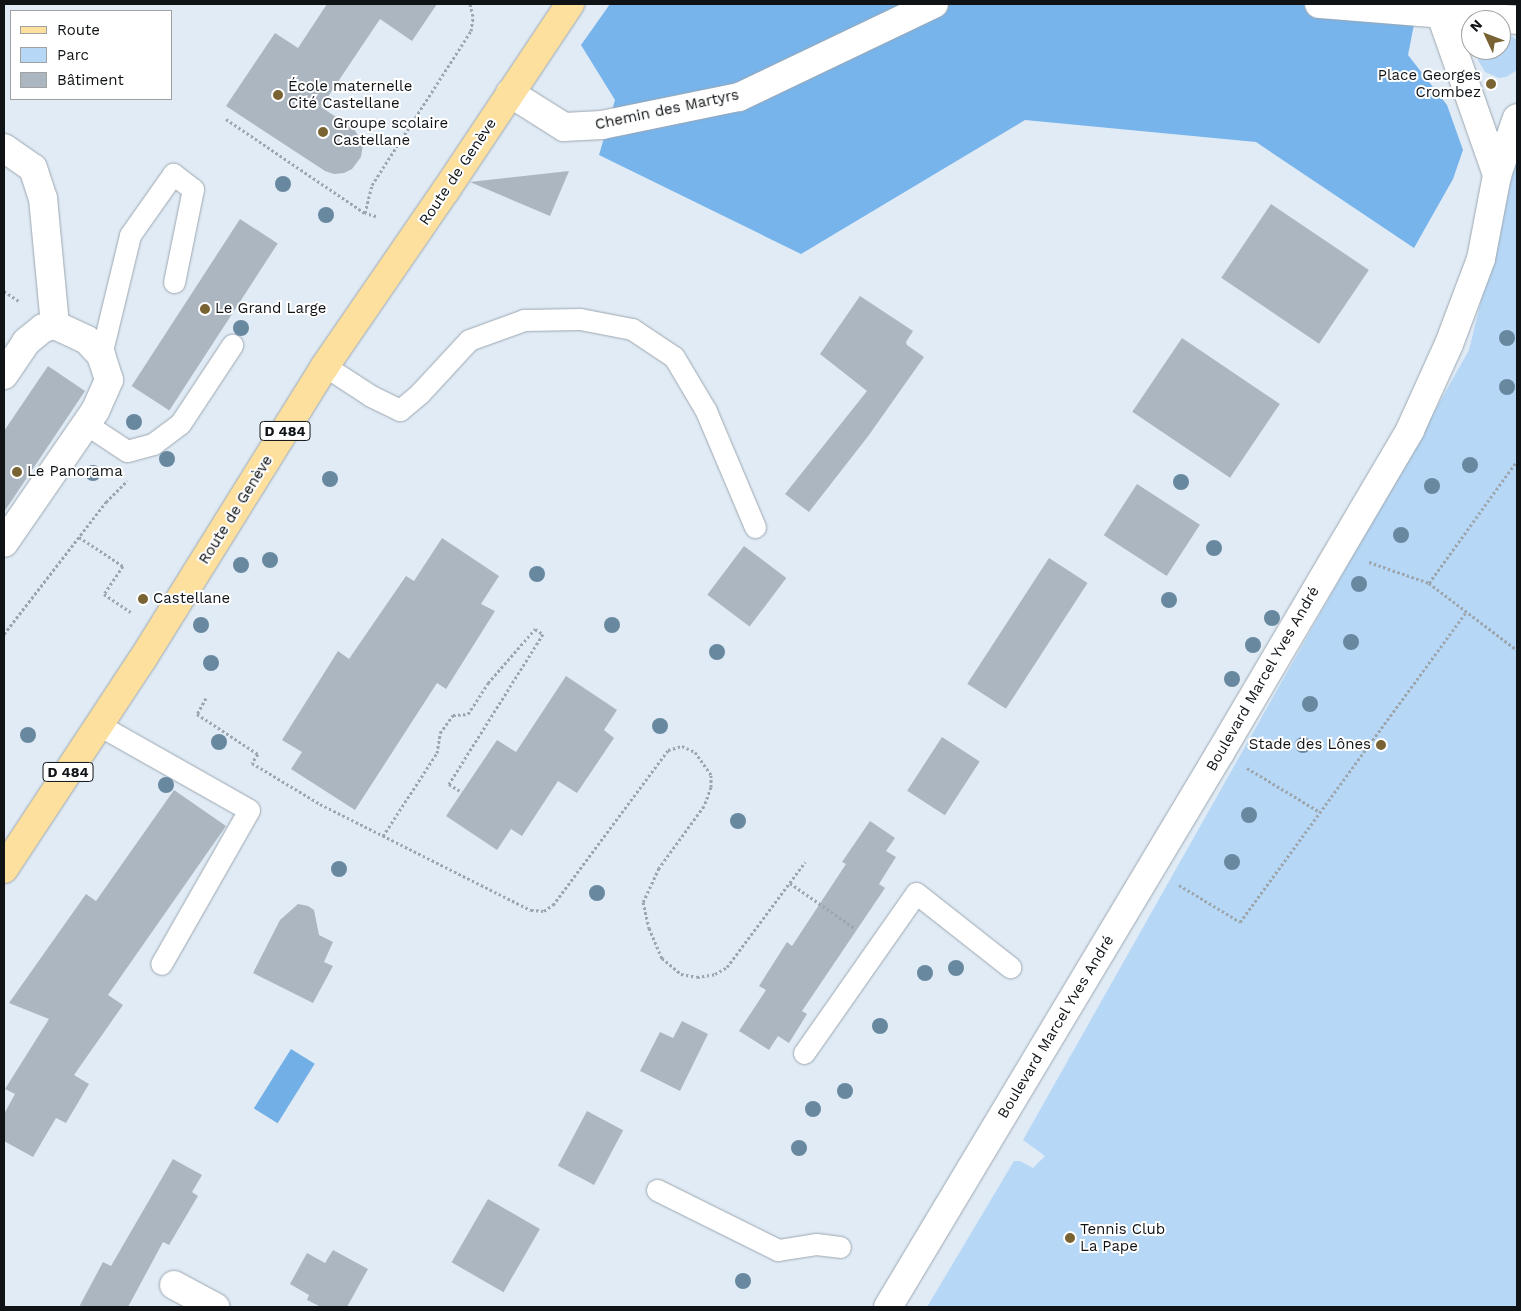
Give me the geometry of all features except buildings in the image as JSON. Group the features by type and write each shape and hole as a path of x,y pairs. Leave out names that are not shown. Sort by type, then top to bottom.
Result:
{"main road":[{"name":"Route de Genève","path":"4,869 169,618 325,366 570,4"}],"street":[{"name":"Chemin des Martyrs","path":"510,93 564,127 602,125 739,97 934,4"},
{"path":"1319,4 1441,8 1517,20"},
{"path":"1441,8 1497,175"},
{"name":"Boulevard Marcel Yves André","path":"888,1307 1220,753 1410,430 1449,344 1481,259 1497,175 1517,118"},
{"path":"4,148 33,168 43,198 55,324"},
{"path":"4,375 26,342 43,328 55,324 87,340 102,355 109,380 95,411 4,543"},
{"path":"174,1285 215,1307"}],"lane":[{"path":"102,355 130,235 173,174 193,189 174,282"},
{"path":"325,366 371,396 400,410 420,393 469,340 524,320 580,319 632,329 674,357 706,411 755,527"},
{"path":"86,424 127,451 153,444 180,424 232,345"},
{"path":"99,725 249,810 161,964"},
{"path":"804,1053 916,893 1010,967"},
{"path":"657,1190 778,1250 816,1244 840,1247"}],"path":[{"path":"366,213 372,185 471,31 474,16 470,4"},
{"path":"226,119 366,213 376,216"},
{"path":"4,634 106,502 139,469 153,444"},
{"path":"1429,583 1517,461"},
{"path":"79,537 123,566 104,594 131,612"},
{"path":"1361,560 1429,583 1517,650"},
{"path":"1172,881 1240,922 1467,611"},
{"path":"383,836 437,753 440,733 452,715 468,714 488,683 535,629 543,634 450,784 462,792"},
{"path":"206,698 197,714 258,754 252,763 315,802 531,910 544,911 554,906 668,750 682,746 695,752 710,775 711,788 704,806 658,868 643,902 649,928 662,958 681,974 697,977 715,974 727,967 805,862"},
{"path":"1240,764 1320,812"},
{"path":"790,884 840,918"}],"green space":[{"path":"1511,36 1517,40 1517,70 1506,77 1499,78 1485,72 1478,60 1511,60"},
{"name":"Stade des Lônes","path":"1517,153 1517,1307 927,1307 1014,1161 1020,1161 1033,1168 1045,1156 1023,1140 1469,350"}],"shaded area":[{"path":"610,4 1418,4 1408,55 1447,105 1463,150 1453,179 1414,248 1256,142 1025,120 801,254 599,155 615,100 581,45"},
{"path":"291,1049 315,1064 278,1123 254,1108"}],"place":[{"name":"Place Georges Crombez","path":"1491,84"},
{"name":"École maternelle Cité Castellane","path":"278,95"},
{"name":"Groupe scolaire Castellane","path":"323,132"},
{"name":"Le Grand Large","path":"205,309"},
{"name":"Le Panorama","path":"17,472"},
{"name":"Castellane","path":"143,599"},
{"name":"Stade des Lônes","path":"1381,745"},
{"name":"Tennis Club La Pape","path":"1070,1238"}]}
